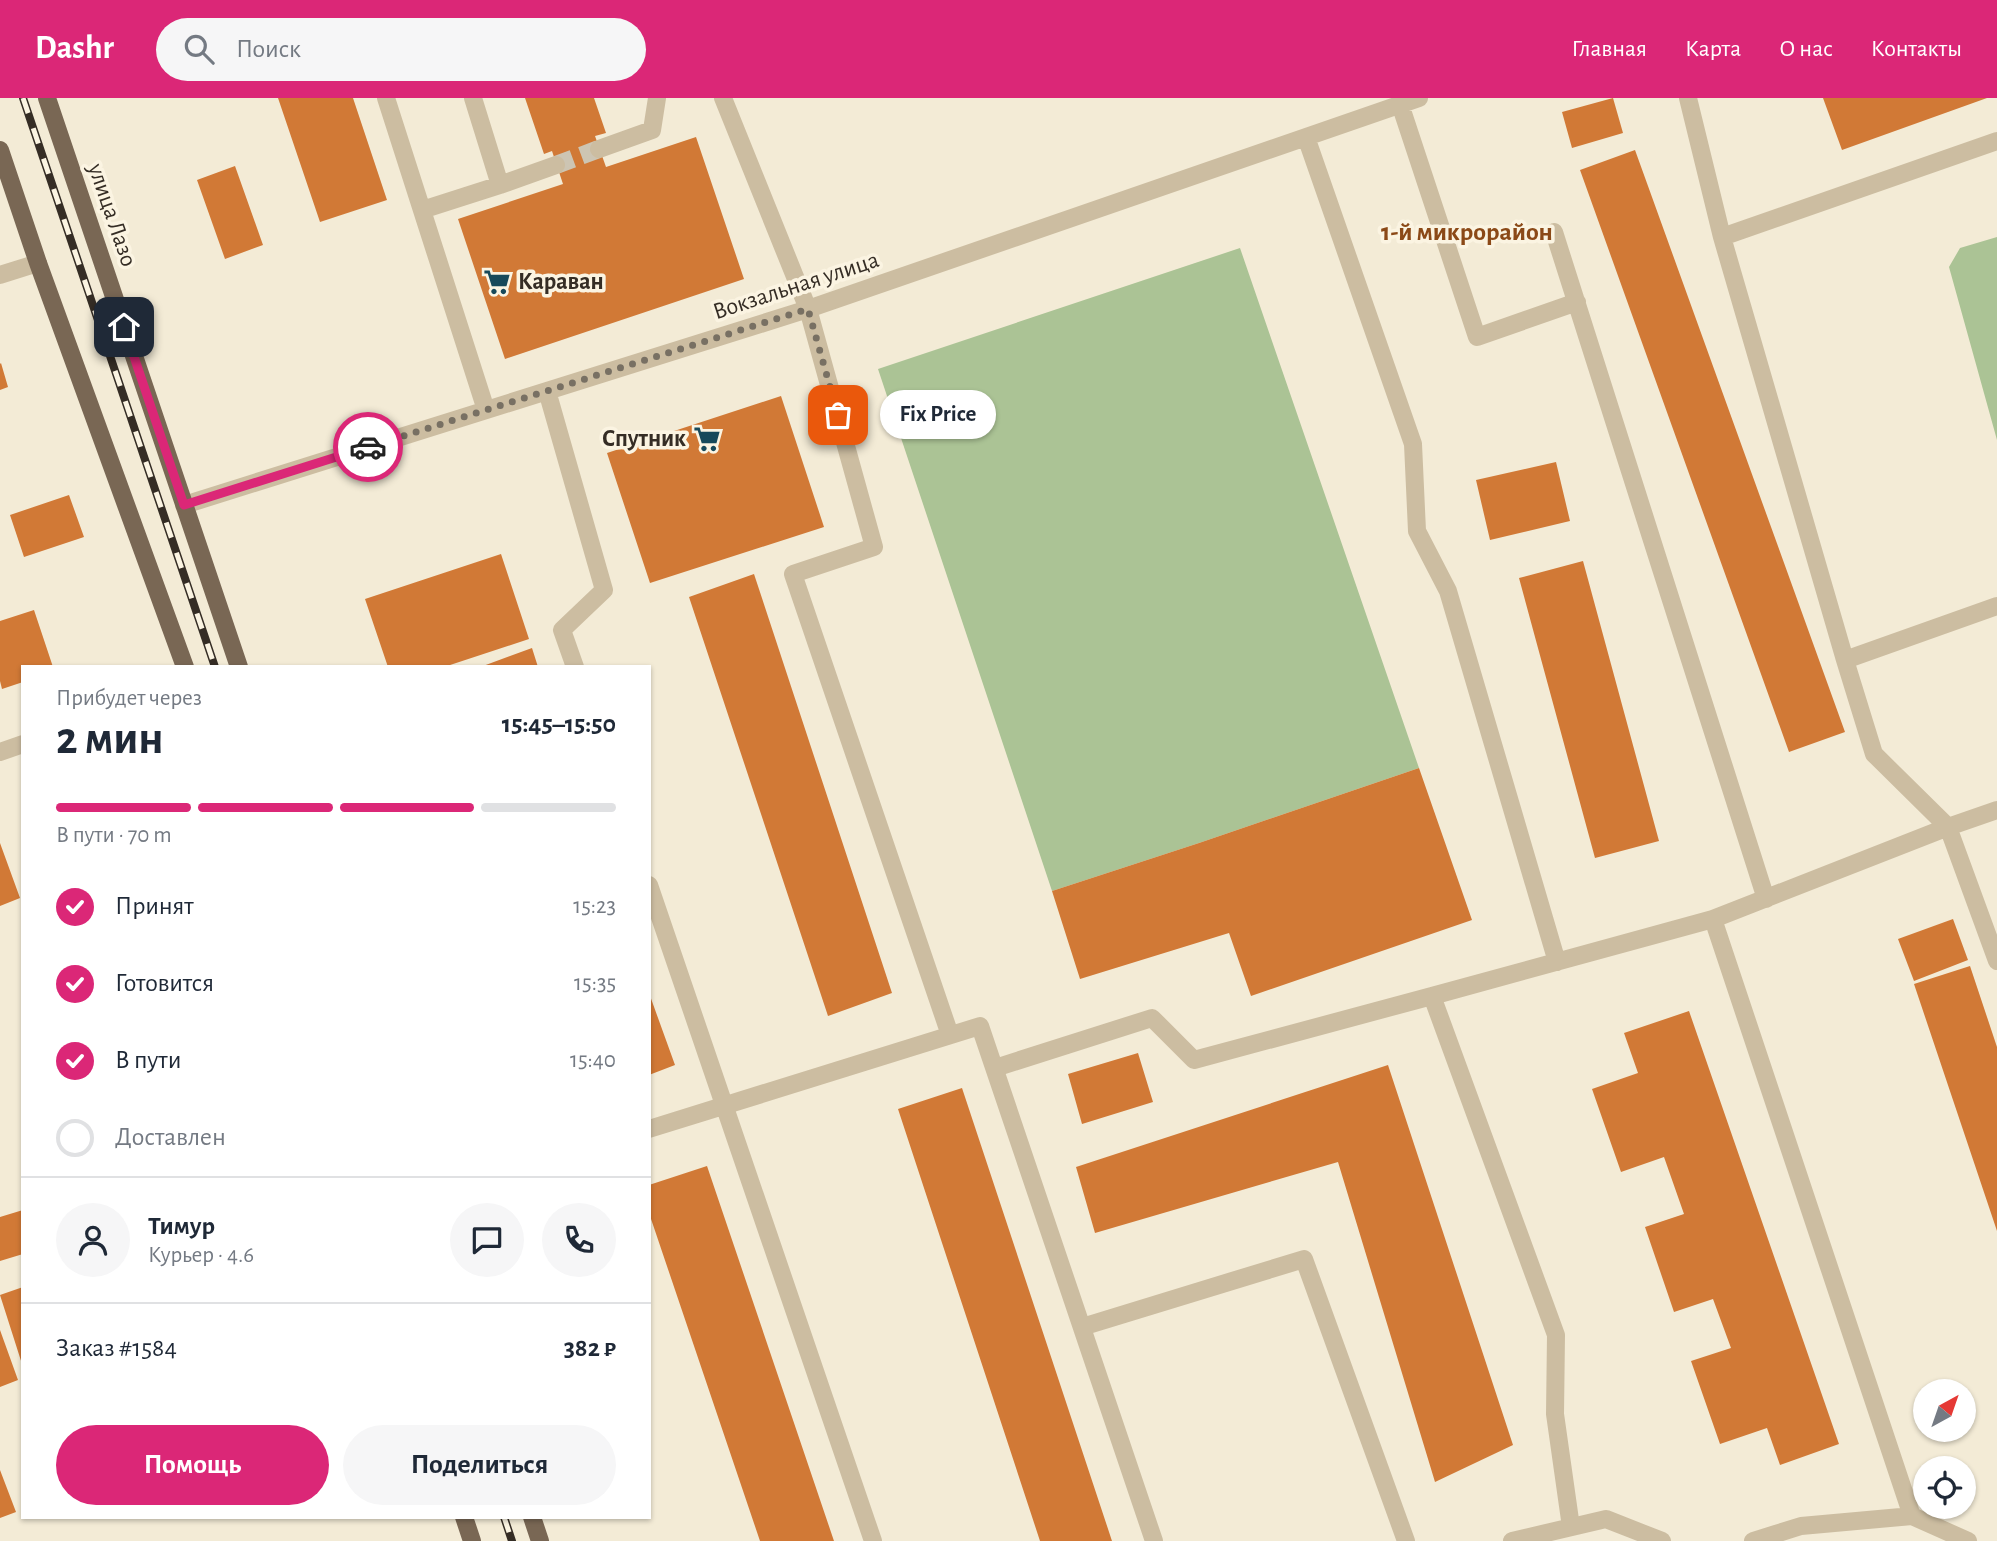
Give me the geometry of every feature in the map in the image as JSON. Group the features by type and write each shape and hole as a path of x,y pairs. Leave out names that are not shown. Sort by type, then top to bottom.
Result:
{"main road":[{"name":"улица Лазо","path":"47,98 238,665"},
{"path":"0,149 38,263 184,665"},
{"path":"465,1519 472,1541"},
{"path":"533,1519 540,1541"}],"street":[{"path":"386,98 486,410"},
{"path":"473,98 500,185"},
{"path":"600,149 652,131 657,98"},
{"path":"723,98 808,309 874,547 793,574 950,1035"},
{"name":"Вокзальная улица","path":"184,505 808,309 1419,98"},
{"path":"1688,98 1722,237 1874,754 1948,827 1997,961"},
{"path":"1400,104 1477,337 1577,302"},
{"path":"1306,137 1413,444 1417,531 1448,591 1557,962"},
{"path":"1722,237 1997,141"},
{"path":"422,210 556,165"},
{"path":"1554,232 1766,899"},
{"path":"0,275 38,263"},
{"path":"547,391 604,590 562,630 574,665"},
{"path":"1845,660 1997,606"},
{"path":"0,752 21,745"},
{"path":"995,1068 1153,1018 1194,1060 1713,919 1997,810"},
{"path":"651,891 873,1541"},
{"path":"1713,919 1912,1516"},
{"path":"1432,996 1556,1335 1555,1414 1571,1527"},
{"path":"651,1128 980,1026 1154,1541"},
{"path":"1082,1327 1304,1259 1406,1541"},
{"path":"1753,1541 1801,1526 1912,1516 1961,1540"},
{"path":"1512,1541 1606,1519 1662,1541"}],"green space":[{"path":"1997,237 1997,440 1949,267 1960,248"},
{"path":"1240,248 1419,768 1052,891 878,369"}],"building":[{"path":"278,98 353,98 387,200 320,222"},
{"path":"525,98 594,98 606,133 595,136 606,167 696,137 744,279 505,359 458,219 563,184 552,151 544,154"},
{"path":"1613,98 1623,133 1572,148 1562,112"},
{"path":"1823,98 1987,98 1842,150"},
{"path":"1635,150 1845,732 1789,752 1580,170"},
{"path":"235,166 263,245 225,259 197,180"},
{"path":"0,364 8,387 0,390"},
{"path":"781,396 824,527 650,583 607,453"},
{"path":"1556,462 1570,521 1490,540 1476,480"},
{"path":"69,495 84,537 24,557 10,515"},
{"path":"501,554 529,639 450,665 387,665 365,599"},
{"path":"1583,561 1659,841 1595,858 1519,578"},
{"path":"754,574 892,993 828,1016 689,597"},
{"path":"34,610 52,665 21,665 21,683 2,689 0,621"},
{"path":"532,648 537,665 486,665"},
{"path":"1419,768 1472,920 1251,996 1229,933 1080,979 1052,891"},
{"path":"0,843 20,898 0,906"},
{"path":"1953,919 1968,960 1914,981 1898,939"},
{"path":"1970,966 1997,1047 1997,1231 1914,984"},
{"path":"651,999 675,1065 651,1074"},
{"path":"1689,1011 1839,1444 1780,1465 1767,1428 1720,1444 1691,1361 1731,1348 1713,1299 1674,1312 1645,1227 1684,1214 1664,1157 1621,1172 1592,1089 1638,1073 1624,1033"},
{"path":"1138,1053 1153,1102 1082,1124 1068,1074"},
{"path":"1388,1065 1513,1445 1435,1482 1338,1162 1095,1233 1076,1167"},
{"path":"962,1088 1112,1541 1040,1541 898,1109"},
{"path":"707,1166 834,1541 760,1541 651,1219 651,1184"},
{"path":"21,1211 21,1255 0,1261 0,1217"},
{"path":"21,1288 21,1361 0,1295"},
{"path":"0,1330 18,1380 0,1387"},
{"path":"0,1470 16,1512 0,1518"}],"tunnel":[{"path":"556,165 599,149"}],"railway":[{"path":"23,98 214,665"},
{"path":"505,1519 512,1541"}],"way so far":[{"path":"368,447 808,309 838,415"}],"place":[{"name":"Караван","path":"497,282"},
{"name":"Fix Price","path":"838,415"},
{"name":"Спутник","path":"707,439"}],"district":[{"name":"1-й микрорайон","path":"1467,232"}],"route":[{"path":"124,327 184,505 368,447"}]}
